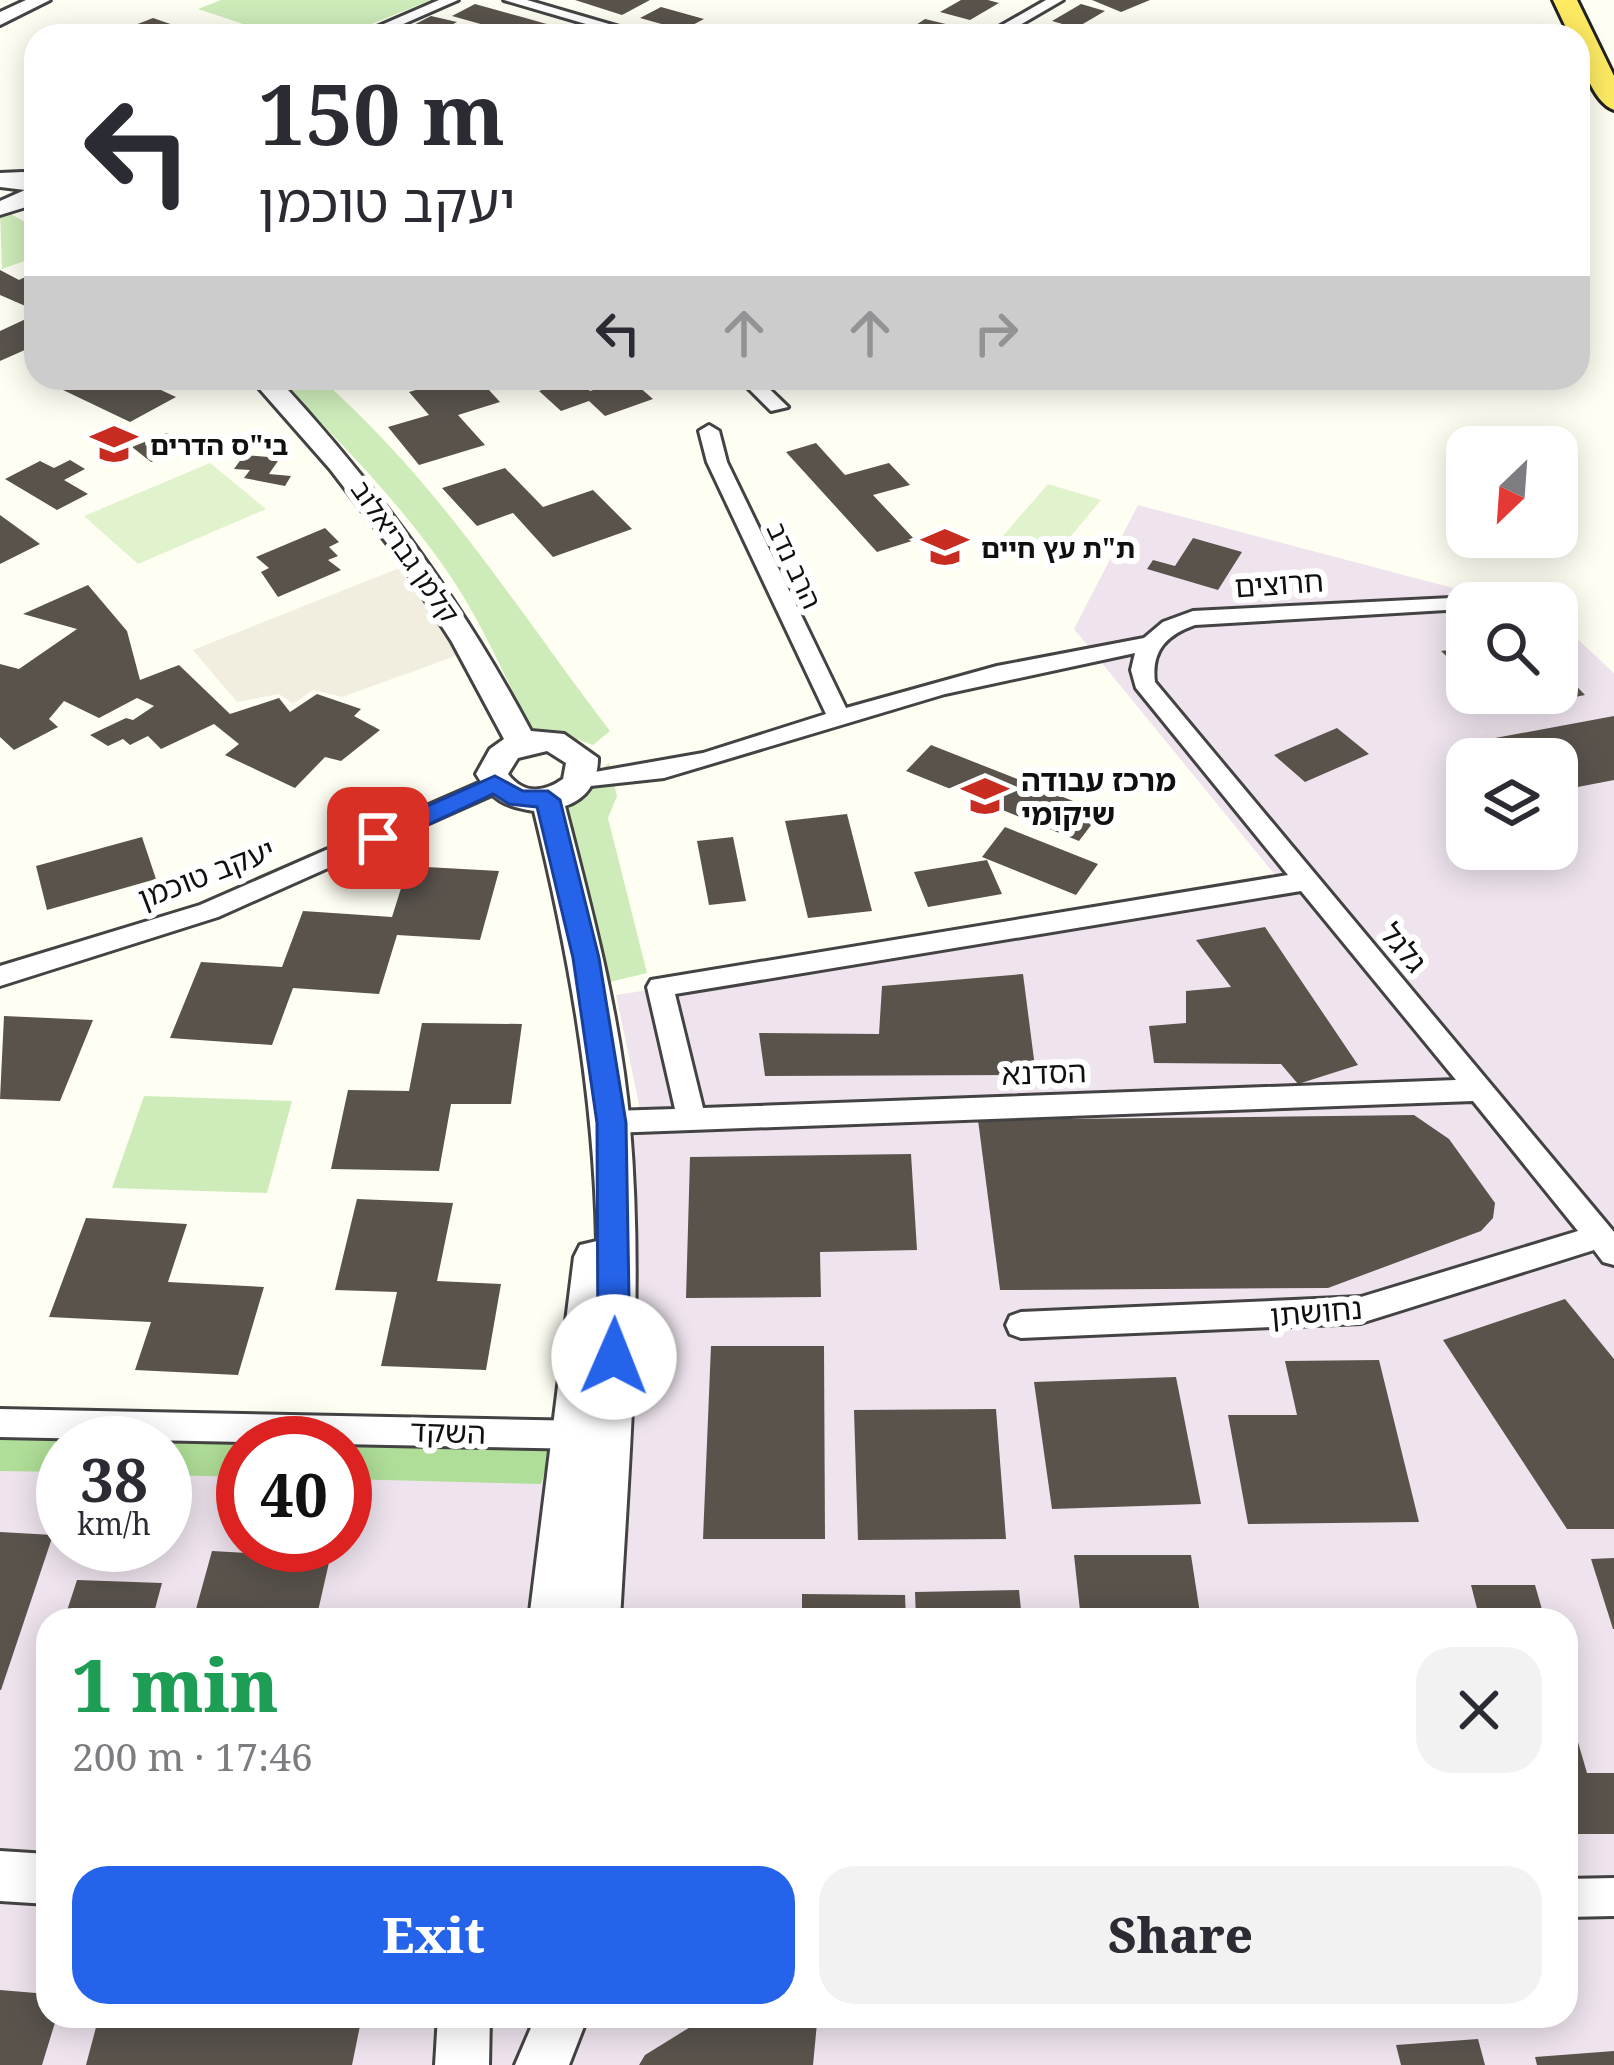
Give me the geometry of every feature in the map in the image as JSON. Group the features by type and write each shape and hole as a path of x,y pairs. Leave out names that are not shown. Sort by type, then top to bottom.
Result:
{"main road":[{"path":"1590,53 1614,102"}],"street":[{"path":"0,6 14,0"},
{"path":"0,19 40,0"},
{"path":"392,24 451,0"},
{"path":"511,0 599,24"},
{"path":"1012,24 1056,0"},
{"name":"קלמן גבריאלוב","path":"274,390 363,487 403,543 476,650 522,743"},
{"path":"760,390 778,407"},
{"name":"הרב נדב","path":"709,431 717,462 839,718"},
{"name":"חרוצים","path":"580,782 667,773 839,718 1066,658 1149,644 1162,630 1193,618 1446,603"},
{"name":"גלגל","path":"1149,644 1140,667 1144,683 1607,1244"},
{"path":"553,741 574,750 584,763 580,782 548,800 518,799 495,784 492,774 497,759 522,743 553,741"},
{"name":"יעקב טוכמן","path":"0,976 209,911 495,784"},
{"path":"548,800 586,958 611,1123 616,1215 592,1435 555,1608"},
{"path":"691,1118 660,987 1307,880"},
{"name":"הסדנא","path":"611,1123 1480,1090"},
{"name":"נחושתן","path":"1021,1325 1361,1310 1607,1244"},
{"name":"השקד","path":"0,1423 592,1435"},
{"path":"592,1435 597,1608"},
{"path":"0,1876 36,1878"},
{"path":"1578,1898 1614,1897"},
{"path":"462,2065 464,2028"},
{"path":"542,2065 557,2028"}],"shaded area":[{"path":"1138,505 1446,586 1446,714 1578,714 1578,640 1614,673 1614,2065 0,2065 0,1460 36,1461 36,1572 192,1572 192,1466 216,1466 216,1572 372,1572 372,1472 616,1479 630,1167 639,1104 616,995 1289,892 1074,629"},
{"path":"417,561 475,649 342,697 313,690 293,704 279,694 237,702 193,650"}],"green space":[{"path":"221,0 431,0 372,24 243,24 198,9"},
{"path":"0,213 24,221 24,261 2,269"},
{"path":"289,390 333,390 403,461 474,547 610,731 593,745 560,733 532,733 455,583 371,476"},
{"path":"210,463 266,509 138,564 84,516"},
{"path":"1048,484 1101,500 1056,554 1002,537"},
{"path":"609,763 617,796 608,818 647,973 602,984 561,807"},
{"path":"144,1096 292,1101 267,1193 112,1188"},
{"path":"0,1425 36,1426 36,1472 0,1471"},
{"path":"192,1428 216,1429 216,1476 192,1476"},
{"path":"372,1432 556,1435 541,1484 372,1480"}],"building":[{"path":"575,0 650,0 622,15"},
{"path":"961,0 999,3 970,20 940,12"},
{"path":"1092,0 1150,0 1121,12"},
{"path":"475,4 547,24 480,24 452,16"},
{"path":"1081,4 1105,11 1083,24 1052,21"},
{"path":"661,7 704,19 694,24 662,24 640,18"},
{"path":"431,16 457,22 453,24 415,24"},
{"path":"153,18 170,24 138,24"},
{"path":"0,270 19,280 24,278 24,305 0,295"},
{"path":"24,320 24,350 0,361 0,331"},
{"path":"63,390 161,390 176,397 130,422"},
{"path":"489,390 500,402 458,415 485,445 419,465 388,427 429,415 409,392"},
{"path":"643,390 653,399 605,416 589,401 561,411 539,391"},
{"path":"167,433 186,448 151,462 132,447"},
{"path":"816,443 845,475 889,463 910,485 873,495 915,540 877,552 786,452"},
{"path":"244,455 280,458 269,474 291,476 285,486 244,478 250,470 234,469"},
{"path":"70,460 85,469 64,480 88,494 57,510 5,479 40,461 54,468"},
{"path":"505,468 543,507 593,490 632,529 553,557 513,513 477,526 442,488"},
{"path":"0,515 40,544 0,564"},
{"path":"325,528 339,542 329,547 338,556 328,560 341,570 278,597 261,572 269,568 256,557"},
{"path":"1193,538 1242,552 1218,590 1147,569 1153,560 1175,566"},
{"path":"88,585 127,631 140,680 179,665 230,714 279,698 290,712 317,694 361,709 354,716 380,730 341,761 325,757 295,788 225,755 239,744 214,724 161,749 148,736 130,745 123,739 108,746 90,735 126,718 133,720 154,706 137,698 99,718 64,701 49,719 58,727 14,750 0,737 0,664 19,669 77,629 23,614"},
{"path":"1614,716 1614,780 1578,787 1578,738 1495,738"},
{"path":"1337,728 1369,754 1305,782 1274,755"},
{"path":"931,745 1101,812 1079,841 906,771"},
{"path":"847,814 872,911 808,918 785,821"},
{"path":"1005,827 1098,864 1076,895 982,857"},
{"path":"142,837 156,879 47,910 36,866"},
{"path":"733,837 746,901 709,905 697,841"},
{"path":"987,860 1002,894 928,907 914,872"},
{"path":"408,866 499,871 480,940 397,935 379,994 293,988 272,1045 170,1038 201,962 282,967 303,911 392,917"},
{"path":"1265,927 1358,1065 1298,1084 1281,1064 1154,1063 1149,1026 1186,1023 1186,991 1231,987 1196,940"},
{"path":"1023,974 1036,1075 765,1076 759,1033 879,1034 882,986"},
{"path":"4,1016 93,1020 60,1101 0,1099"},
{"path":"422,1023 522,1024 511,1104 451,1104 439,1171 331,1169 348,1090 409,1091"},
{"path":"1414,1115 1449,1139 1495,1203 1493,1218 1481,1231 1328,1288 1000,1290 978,1120"},
{"path":"911,1154 917,1250 820,1252 821,1297 686,1298 690,1157"},
{"path":"357,1199 453,1203 437,1281 501,1284 486,1370 381,1366 397,1292 335,1290"},
{"path":"86,1218 187,1224 168,1282 264,1287 238,1375 135,1370 151,1322 49,1317"},
{"path":"1565,1299 1614,1359 1614,1529 1567,1529 1443,1340"},
{"path":"711,1346 824,1346 825,1539 703,1539"},
{"path":"1379,1360 1419,1522 1248,1524 1228,1415 1297,1415 1285,1361"},
{"path":"1176,1377 1201,1504 1052,1509 1034,1382"},
{"path":"996,1409 1006,1539 858,1540 854,1410"},
{"path":"0,1532 36,1534 36,1572 41,1572 0,1690"},
{"path":"212,1551 216,1551 216,1572 327,1572 319,1608 196,1608"},
{"path":"1074,1555 1191,1555 1199,1608 1080,1608"},
{"path":"1614,1558 1614,1629 1613,1629 1591,1559"},
{"path":"77,1580 162,1583 155,1608 68,1608"},
{"path":"1471,1585 1535,1585 1542,1608 1477,1608"},
{"path":"1019,1590 1021,1608 916,1608 915,1592"},
{"path":"802,1594 905,1595 906,1608 802,1608"},
{"path":"1578,1742 1587,1773 1614,1773 1614,1834 1578,1834"},
{"path":"0,1990 36,1993 36,2028 53,2028 42,2065 0,2065"},
{"path":"96,2028 360,2028 352,2065 86,2065"},
{"path":"689,2028 817,2028 813,2065 639,2065 645,2055"},
{"path":"1478,2039 1485,2065 1401,2065 1396,2045"},
{"path":"1614,2051 1614,2065 1537,2065 1535,2057"}],"place":[{"name":"בי\"ס הדרים","path":"114,444"},
{"name":"ת\"ת עץ חיים","path":"945,547"},
{"name":"מרכז עבודה שיקומי","path":"985,796"}],"route":[{"path":"378,838 495,784 518,799 548,800 586,958 611,1123 616,1215 614,1357"}]}
